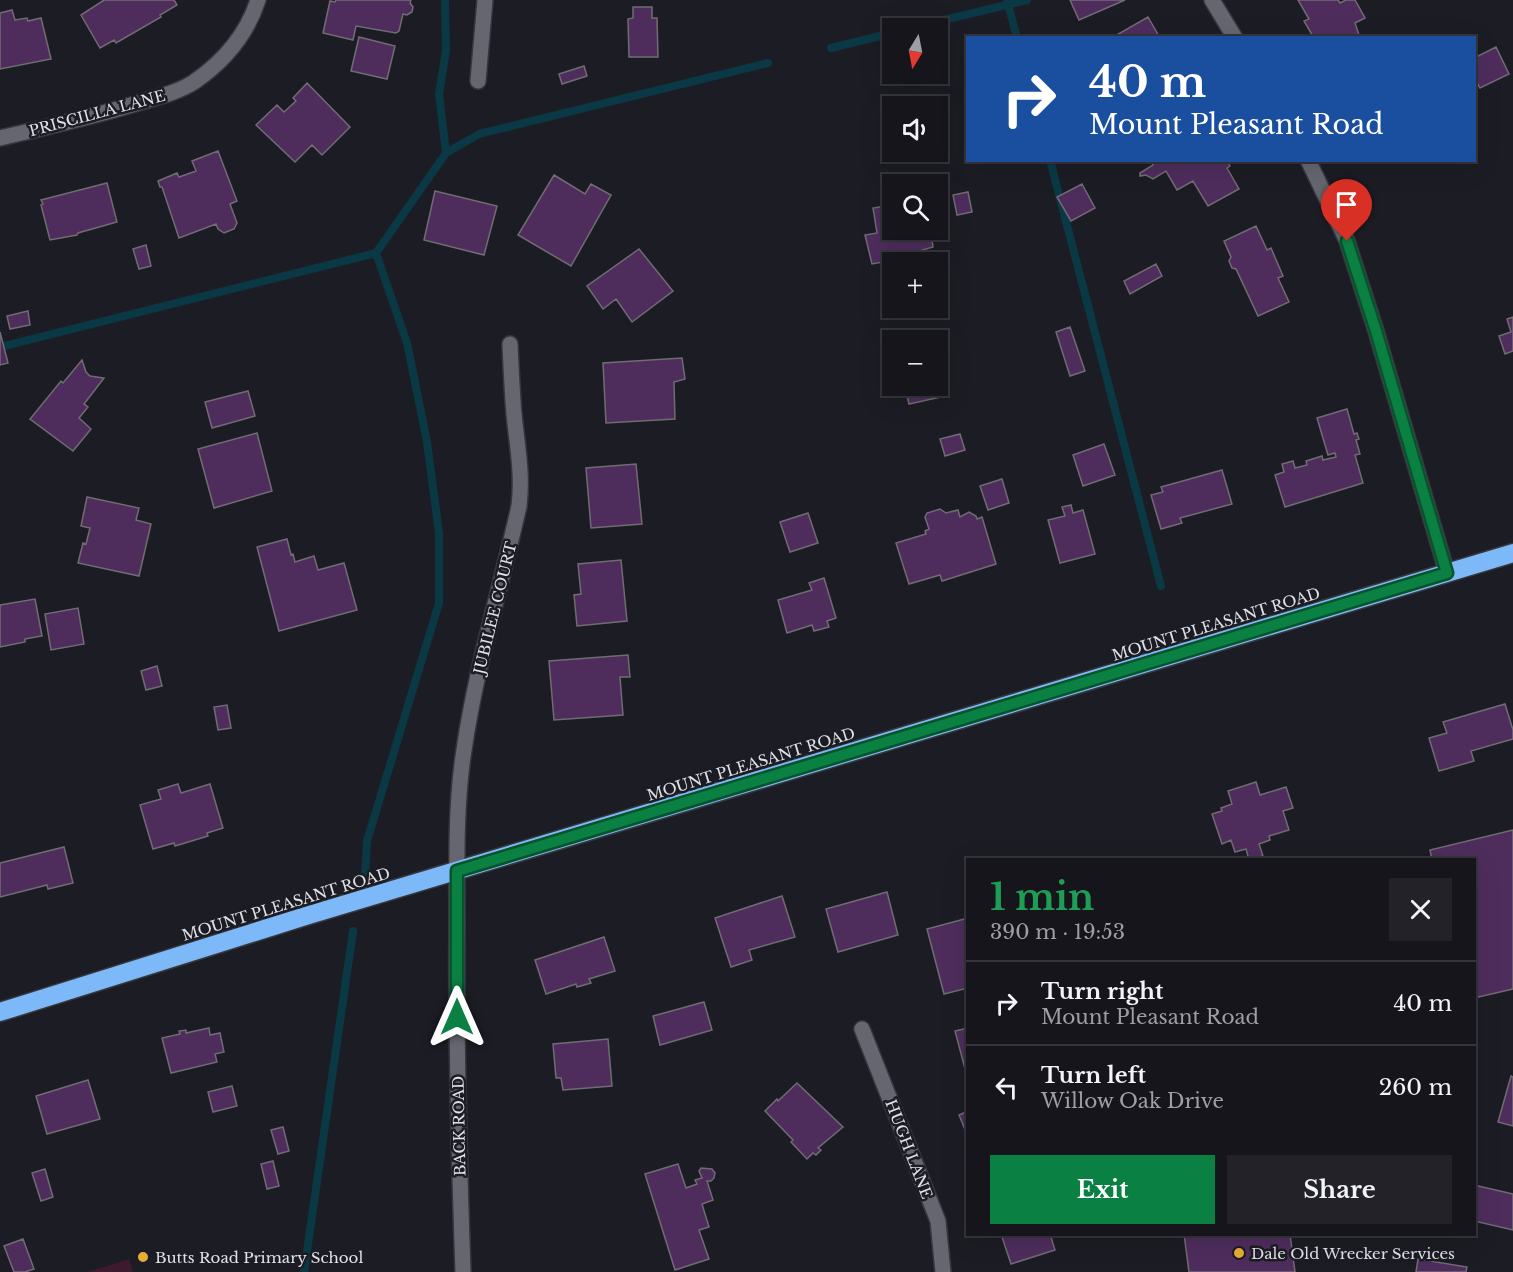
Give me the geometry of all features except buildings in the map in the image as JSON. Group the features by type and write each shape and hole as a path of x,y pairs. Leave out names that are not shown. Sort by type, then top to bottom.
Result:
{"highway":[{"name":"MOUNT PLEASANT ROAD","path":"0,1012 457,871 1513,553"}],"street":[{"name":"PRISCILLA LANE","path":"0,138 122,108 172,93 194,82 233,46 253,15 258,0"},
{"path":"478,81 485,0"},
{"path":"1212,0 1234,36"},
{"path":"1309,162 1347,241 1376,331 1447,573"},
{"name":"JUBILEE COURT","path":"457,871 464,751 474,691 516,522 522,483 514,415 510,344"},
{"name":"BACK ROAD","path":"457,871 456,994 463,1272"},
{"name":"HUGH LANE","path":"862,1029 938,1221 943,1272"}],"shaded area":[{"path":"129,1259 133,1272 88,1272"}],"waterway":[{"path":"445,0 446,51 439,94 446,153"},
{"path":"1007,0 1016,36"},
{"path":"948,19 1027,0"},
{"path":"831,48 882,35"},
{"path":"0,347 376,253 446,153 479,134 768,63"},
{"path":"1051,162 1161,586"},
{"path":"365,877 367,841 439,603 439,533 427,442 407,343 376,253"},
{"path":"304,1272 353,931"}],"place":[{"name":"Dale Old Wrecker Services","path":"1239,1253"},
{"name":"Butts Road Primary School","path":"143,1257"}],"route":[{"path":"457,1017 457,871 1447,573 1376,331 1347,241"}]}
